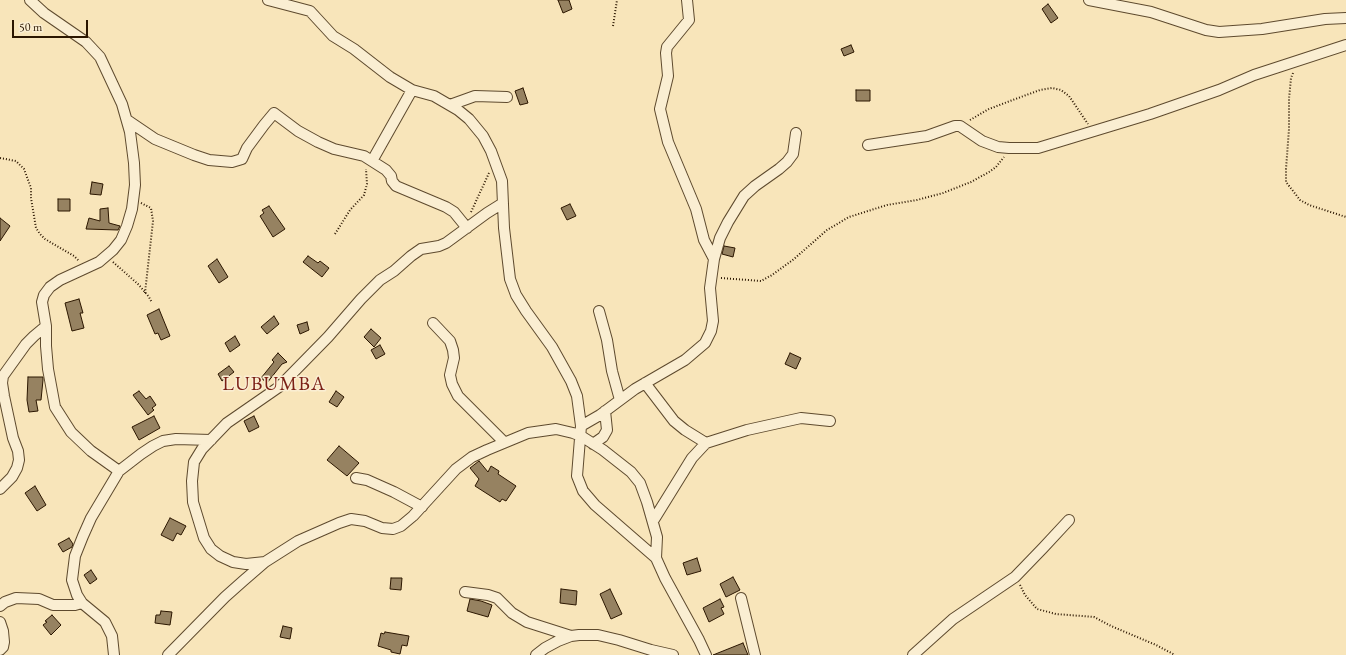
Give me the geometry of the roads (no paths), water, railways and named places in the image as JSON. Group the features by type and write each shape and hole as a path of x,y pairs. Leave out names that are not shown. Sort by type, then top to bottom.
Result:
{"street":[{"path":"30,0 44,13 86,42 100,57 122,104 127,120 134,164 135,185 127,226 121,240 113,250 99,262 60,280 50,287 44,295 42,302 46,326 48,369 55,407 71,432 91,451 119,471"},
{"path":"268,0 280,4 303,0"},
{"path":"688,0 689,20 668,46 667,84 660,109 668,142 696,209 704,240 714,259"},
{"path":"1089,0 1151,12 1206,30 1219,32 1262,29 1325,18 1346,18"},
{"path":"287,4 310,10 334,36 354,49 390,77 412,90 434,96 450,105 469,118 483,136 494,158 502,181 504,228 510,279 516,295 546,337 571,381 579,403 581,436 577,476 583,491 595,504 656,558 706,655"},
{"path":"868,145 927,136 951,127 960,126 982,141 998,147 1038,148 1150,114 1219,90 1254,75 1346,45"},
{"path":"368,158 412,90"},
{"path":"450,105 475,96 507,96"},
{"path":"127,120 155,139 194,155 209,160 232,162 242,158 247,148 274,113 298,131 318,142 334,149 368,158 391,176 392,181 396,186 446,207 454,212 466,226"},
{"path":"581,426 645,383 685,360 705,343 711,331 713,321 710,295 711,278 714,259 720,238 744,196 755,186 779,170 793,154 796,134"},
{"path":"265,562 246,564 233,562 220,556 211,549 204,538 193,502 192,481 194,462 202,449 227,423 279,387 295,372 380,280 421,249 439,246 446,243 466,226 503,203"},
{"path":"599,312 607,340 612,371 620,400"},
{"path":"432,323 450,341 454,358 450,375 452,384 458,396 504,442"},
{"path":"0,489 12,477 19,460 4,396 2,383 3,376 34,336 46,326"},
{"path":"645,383 674,421 706,443"},
{"path":"593,444 603,437 607,430 605,411"},
{"path":"653,521 692,458 706,443 747,430 801,418 830,420"},
{"path":"168,655 225,597 265,562 298,541 339,522 351,519 365,521 382,528 393,529 401,526 422,507 456,469 472,457 528,433 556,429 581,436 631,472 642,490 658,537 656,558"},
{"path":"114,655 112,636 105,622 82,603 77,595 72,580 75,556 91,518 119,471 153,446 163,441 176,439 211,440"},
{"path":"356,478 367,480 422,507"},
{"path":"913,655 953,618 1015,577 1069,520"},
{"path":"465,592 488,595 497,598 516,616 527,622 571,636 598,635 673,655"},
{"path":"0,606 5,602 16,598 39,599 53,606 75,605 82,603"},
{"path":"741,598 755,655"},
{"path":"0,622 4,642 3,647 0,650"},
{"path":"536,655 545,648 571,636"}],"district":[{"name":"LUBUMBA","path":"274,385"}]}
